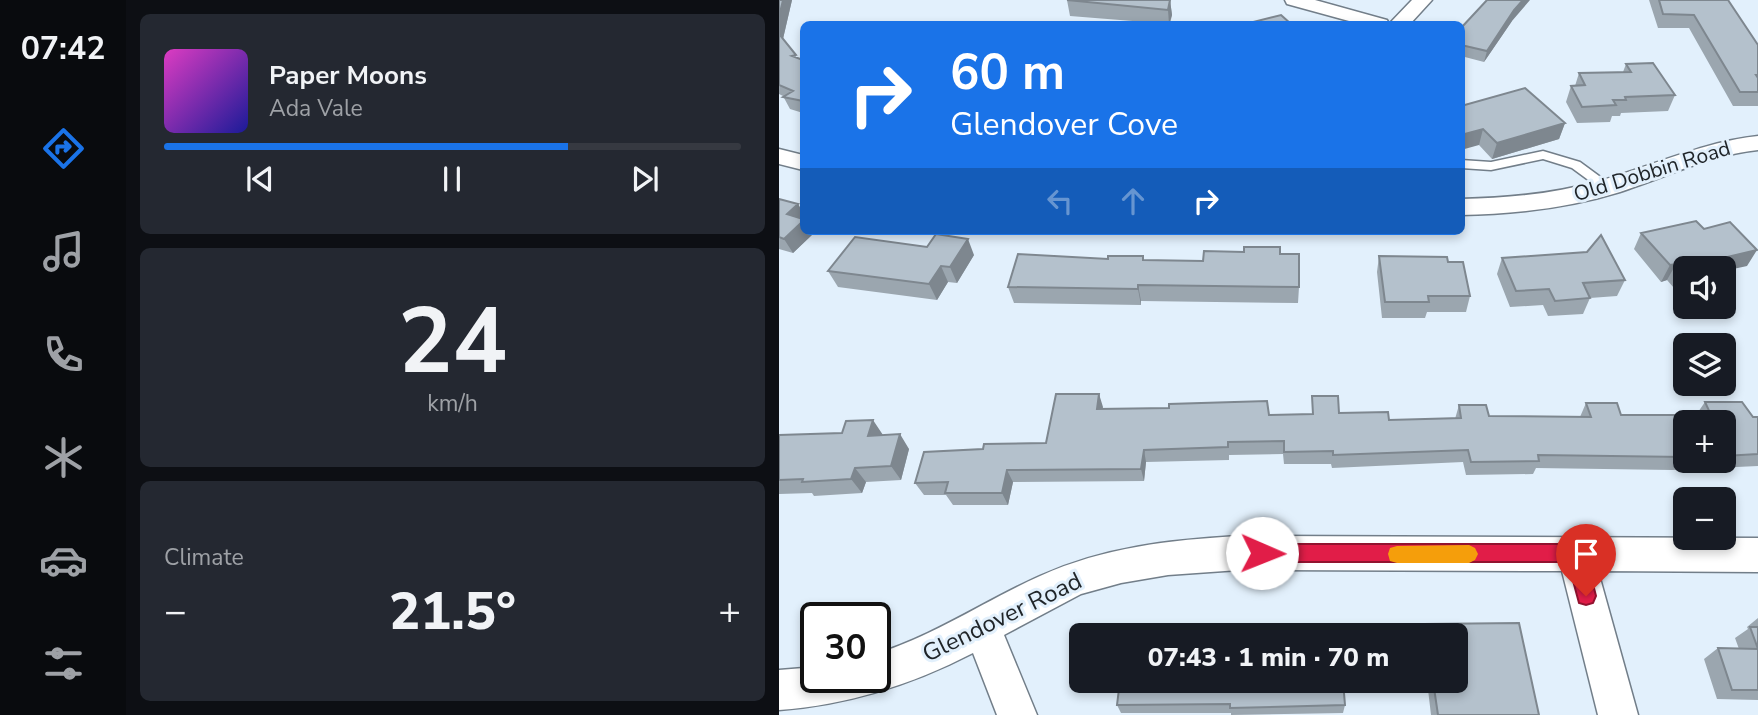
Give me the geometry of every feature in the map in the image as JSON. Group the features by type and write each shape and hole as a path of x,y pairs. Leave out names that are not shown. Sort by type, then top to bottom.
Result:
{"street":[{"path":"1294,0 1369,21"},
{"path":"1402,21 1423,0"},
{"name":"Old Dobbin Road","path":"1465,207 1539,203 1607,187 1698,153 1758,143"},
{"path":"779,156 800,162"},
{"name":"Glendover Road","path":"891,668 935,652 1053,588 1123,564 1160,557 1239,552 1758,555"},
{"path":"1575,553 1618,715"},
{"path":"982,628 1017,715"},
{"path":"779,690 800,689"}],"lane":[{"path":"1465,164 1491,166 1543,155 1576,165 1607,187"}],"building":[{"path":"779,0 783,0 779,17"},
{"path":"1067,0 1170,0 1168,10"},
{"path":"1487,0 1523,0 1487,51 1465,46 1465,24"},
{"path":"1659,0 1728,0 1758,45 1758,92 1740,92 1694,15 1663,14"},
{"path":"1281,15 1288,21 1257,21"},
{"path":"779,34 796,55 792,56 800,59 800,100 783,97 793,91 779,85"},
{"path":"1653,63 1675,95 1625,97 1626,100 1613,100 1616,105 1582,107 1571,86 1585,85 1579,73 1631,72 1626,64"},
{"path":"1525,88 1565,123 1497,143 1483,129 1465,134 1465,105"},
{"path":"779,199 798,204 787,214 800,218 800,224 784,239 779,237"},
{"path":"1696,221 1704,229 1730,222 1757,250 1732,256 1673,256 1673,264 1670,265 1641,233"},
{"path":"935,235 968,239 950,267 941,266 929,284 828,271 855,237 927,247"},
{"path":"1601,235 1625,280 1583,283 1590,298 1555,301 1549,289 1516,291 1502,258 1587,252"},
{"path":"1244,247 1280,247 1280,254 1299,254 1299,287 1008,287 1018,254 1108,259 1108,256 1143,256 1143,260 1203,261 1204,251 1244,252"},
{"path":"1379,256 1447,257 1448,262 1463,262 1470,296 1428,296 1429,302 1385,302"},
{"path":"1056,394 1099,394 1097,409 1169,408 1169,404 1267,401 1269,415 1313,414 1312,396 1338,396 1339,413 1388,412 1389,420 1461,418 1459,405 1486,405 1489,416 1591,417 1586,403 1617,403 1621,415 1673,415 1673,457 1538,455 1539,461 1471,462 1468,450 1333,455 1333,451 1284,452 1284,441 1228,442 1228,447 1144,450 1141,469 1007,470 1002,493 945,493 948,482 915,483 924,452 983,449 984,444 1046,443"},
{"path":"1705,402 1742,402 1753,417 1758,417 1758,454 1736,455 1736,410 1709,410"},
{"path":"873,420 868,436 900,434 891,466 855,468 851,479 802,482 803,479 779,480 779,435 842,433 846,421"},
{"path":"1519,623 1539,715 1438,715 1435,693 1468,693 1468,624"},
{"path":"1750,627 1758,627 1758,649"},
{"path":"1718,648 1758,649 1758,690 1732,690"},
{"path":"1118,693 1344,693 1345,705 1230,708 1230,704 1117,705"}],"slow traffic":[{"path":"1397,554 1469,554"}],"route":[{"path":"1262,553 1575,553 1586,596"}]}
